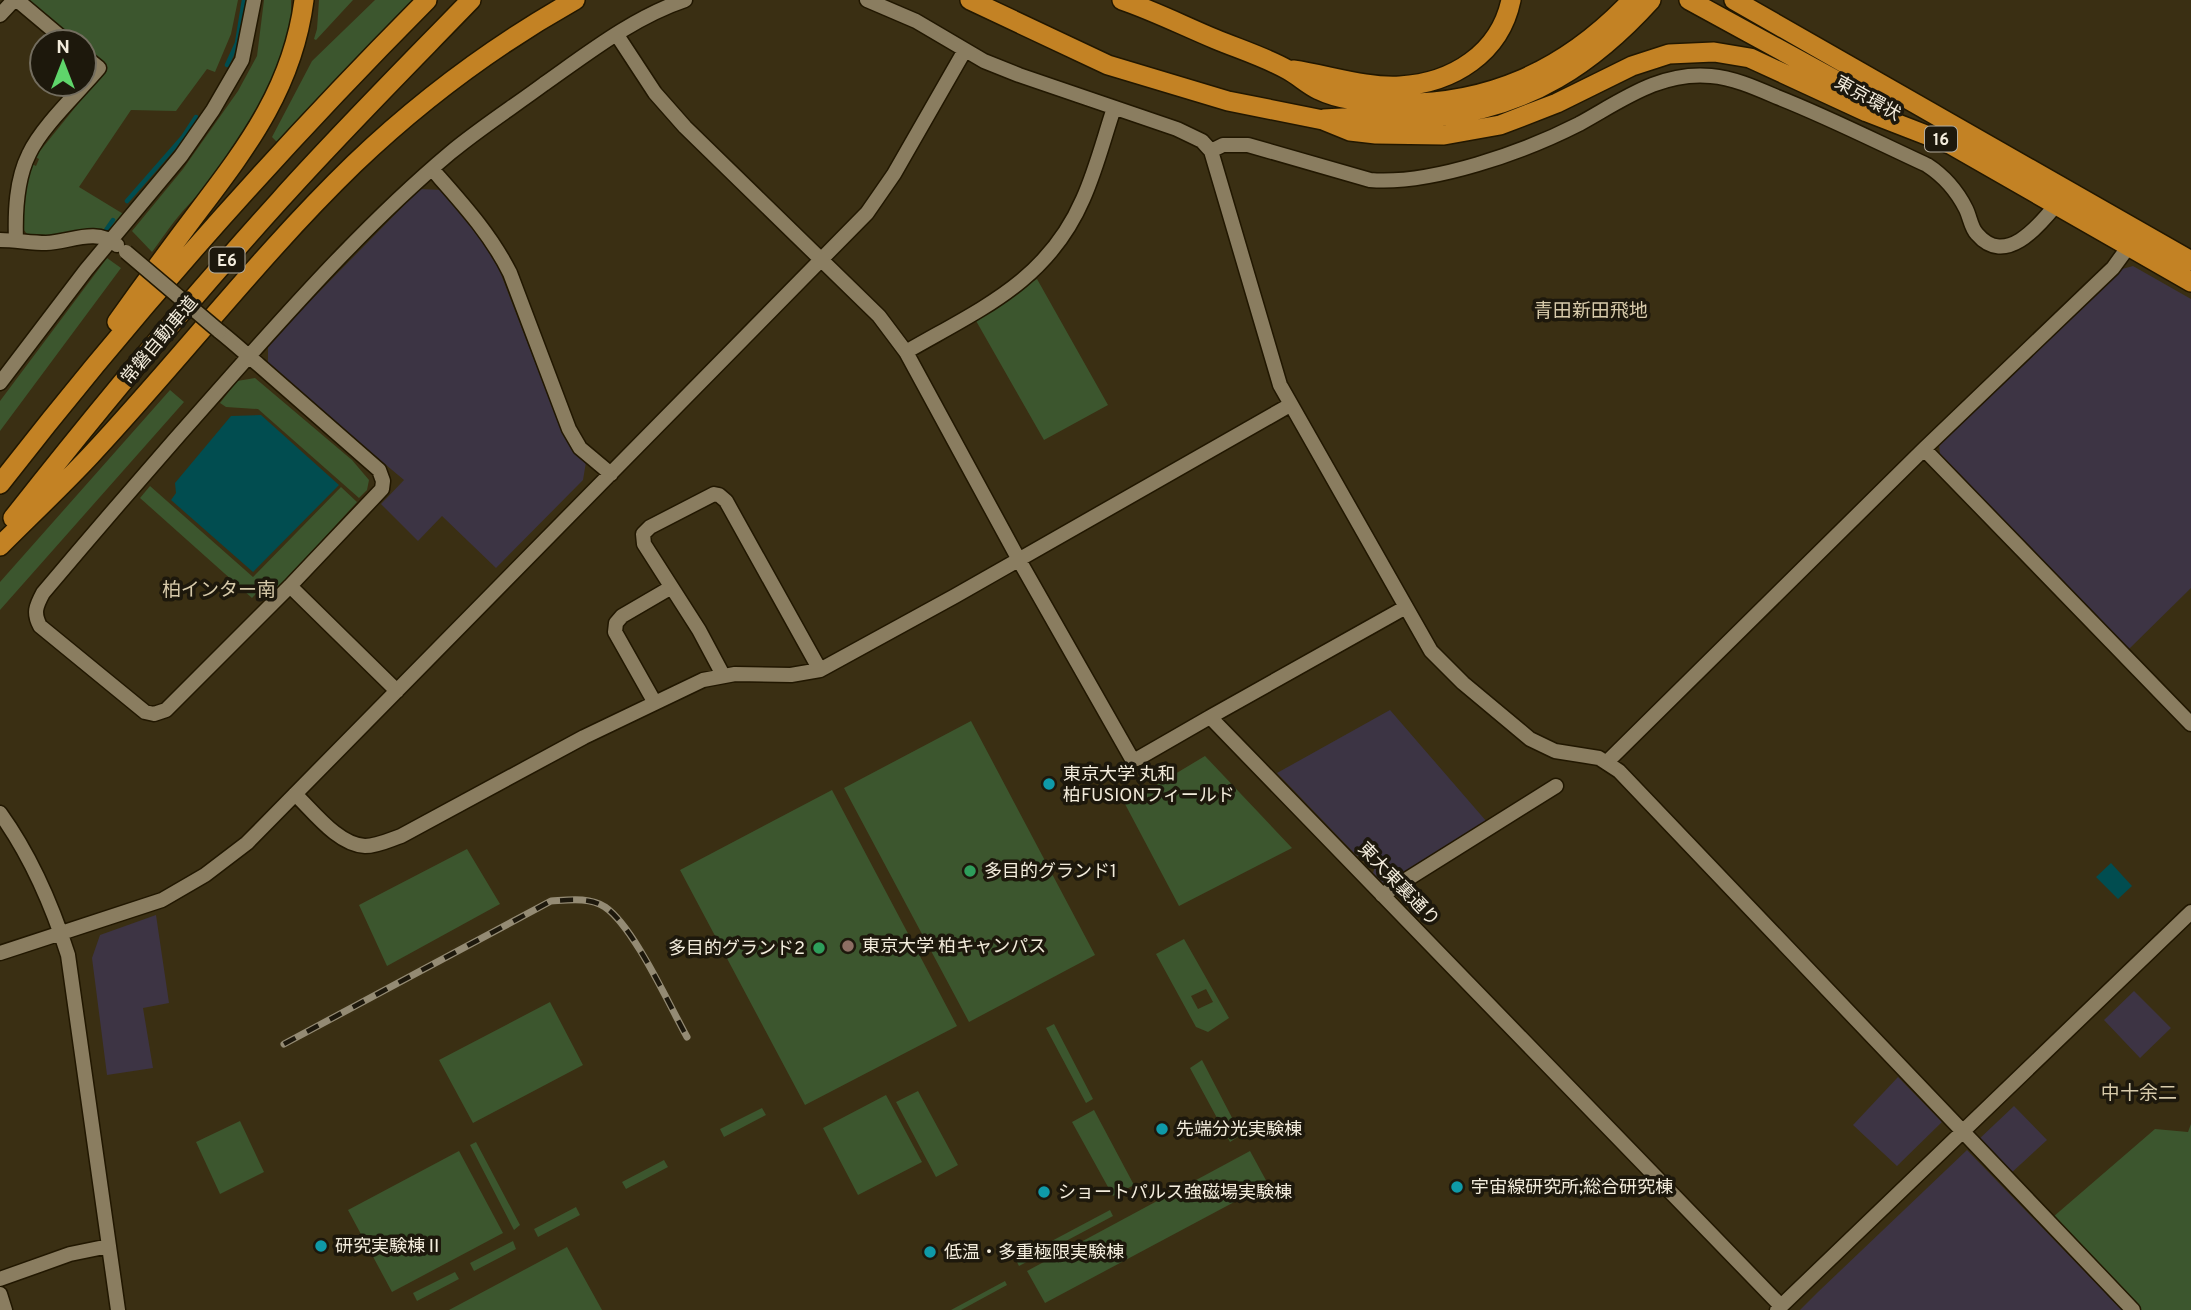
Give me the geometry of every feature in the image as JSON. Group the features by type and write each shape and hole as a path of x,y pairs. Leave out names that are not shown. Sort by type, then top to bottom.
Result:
{"highway":[{"path":"17,462 145,282 252,139 275,99 291,59 300,29 304,0"},
{"name":"常磐自動車道","path":"0,484 155,294 325,107 428,0"},
{"name":"常磐自動車道","path":"0,535 121,385 281,199 471,0"},
{"path":"0,546 90,456 259,265 354,164 420,105 466,70 575,0"},
{"path":"970,0 1108,65 1228,101 1324,120 1350,131 1422,136 1470,132 1529,116 1649,58 1691,51 1732,54 1770,66 1867,112 1952,145"},
{"path":"1122,0 1289,70 1320,91 1371,102 1429,103 1475,96 1525,79 1568,56 1605,27 1632,0"},
{"path":"1289,70 1400,86 1440,78 1467,65 1490,46 1501,29 1510,0"},
{"path":"1324,120 1355,116 1442,116 1504,102 1534,91 1607,46 1651,0"},
{"name":"東京環状","path":"1689,0 1748,30 2191,282"},
{"name":"東京環状","path":"1734,0 2191,261"}],"street":[{"path":"0,15 15,0 50,28"},
{"path":"0,383 111,240 181,156 233,79 246,48 254,0"},
{"path":"0,240 44,243 105,236 249,356 379,470 383,481 382,489 371,502 166,710 154,714 145,712 40,626 34,615 43,593 249,356 293,306 378,219 432,169 584,55 657,12 685,0"},
{"path":"867,0 916,21 965,50 1019,75 1202,141 1211,151 1280,385 1431,650 1443,665 1530,739 1555,751 1599,758 1619,771 2133,1310"},
{"path":"617,35 655,93 685,127 879,316 906,352 1019,560 1132,759 1137,759 1406,607"},
{"path":"0,953 141,908 184,888 247,844 867,213 894,174 965,50"},
{"path":"1211,151 1223,145 1248,145 1370,180 1388,181 1427,176 1507,155 1541,142 1643,88 1681,78 1712,76 1732,80 1810,110 1927,165 1951,186 1977,234 1988,243 2000,246 2014,244 2033,231 2056,205"},
{"path":"16,240 15,213 23,168 30,152 45,131 73,98"},
{"path":"906,352 1010,291 1049,255 1061,240 1084,197 1114,108"},
{"path":"432,169 489,235 510,273 569,429 580,448 611,474"},
{"path":"1607,762 1924,449 2113,268 2129,246"},
{"path":"295,794 348,841 362,846 378,845 401,836 584,737 703,680 723,675 791,675 820,670 1290,405"},
{"path":"1924,449 2191,724"},
{"path":"723,675 699,630 644,544 643,534 650,527 709,496 719,495 726,501 820,670"},
{"path":"290,586 397,691"},
{"path":"655,703 615,632 622,615 670,588"},
{"name":"東大東裏通り","path":"1210,717 1779,1308"},
{"path":"1382,895 1556,786"},
{"path":"0,813 32,866 60,932 74,984 118,1310"},
{"path":"1779,1308 2191,912"},
{"path":"0,1279 70,1254 109,1246"},
{"path":"0,1294 5,1310"}],"shaded area":[{"path":"420,189 443,190 469,220 497,264 555,414 565,436 586,462 583,480 496,568 442,516 418,541 381,504 404,480 268,366 268,344"},
{"path":"2133,266 2191,299 2191,588 2129,649 1940,454 1939,445 2122,269"},
{"path":"1390,710 1487,822 1385,885 1373,873 1377,860 1367,852 1357,856 1277,773"},
{"path":"156,915 169,1003 143,1008 153,1068 107,1075 92,958 100,935"},
{"path":"2134,991 2171,1028 2140,1058 2104,1020"},
{"path":"1898,1077 1942,1122 1897,1166 1853,1125"},
{"path":"2014,1106 2047,1140 2009,1175 1977,1141"},
{"path":"1967,1150 2122,1310 1800,1310 1818,1292"}],"green space":[{"path":"30,0 238,0 231,34 215,72 207,69 176,111 131,110 79,187 125,215 111,229 37,236 28,235 22,228 24,189 32,164 36,166 39,159 35,157 83,98 98,98 98,79 107,68 98,61 98,28 59,28 30,3"},
{"path":"264,0 291,0 291,20 272,93 212,186 186,207 152,252 132,231 183,169 238,91 257,56"},
{"path":"319,0 353,0 316,40 314,39"},
{"path":"375,0 415,0 278,143 272,137 312,61"},
{"path":"107,258 121,268 0,431 0,401"},
{"path":"1037,279 1108,405 1044,440 975,319"},
{"path":"255,378 352,460 369,480 367,490 359,498 258,409 226,407 220,403 237,381"},
{"path":"170,390 184,402 0,610 0,582"},
{"path":"150,486 253,577 341,487 357,502 273,594 263,586 252,598 140,498"},
{"name":"多目的グランド1","path":"971,721 1095,955 969,1022 844,788"},
{"path":"1205,756 1292,848 1179,906 1125,804"},
{"name":"多目的グランド2","path":"832,790 957,1026 805,1105 680,870"},
{"path":"467,849 500,904 387,966 359,905"},
{"path":"1184,939 1229,1018 1208,1032 1196,1027 1156,954","holes":["1206,989 1213,1002 1198,1009 1191,996"]},
{"path":"550,1002 583,1065 473,1123 439,1060"},
{"path":"1054,1024 1093,1099 1086,1103 1046,1028"},
{"path":"1202,1060 1241,1135 1230,1142 1190,1068"},
{"path":"918,1091 958,1165 936,1177 896,1102"},
{"path":"886,1095 922,1162 858,1195 823,1128"},
{"path":"762,1108 766,1115 724,1137 720,1129"},
{"path":"1094,1110 1134,1185 1113,1196 1072,1122"},
{"path":"240,1121 264,1172 220,1194 196,1142"},
{"path":"2191,1124 2191,1310 2140,1310 2053,1217 2155,1129 2188,1132"},
{"path":"476,1142 520,1225 514,1230 470,1145"},
{"path":"459,1151 503,1233 392,1292 348,1210"},
{"path":"1250,1151 1268,1184 1045,1303 1027,1271"},
{"path":"664,1160 668,1167 626,1189 622,1182"},
{"path":"576,1207 580,1215 538,1237 534,1229"},
{"path":"1110,1210 1113,1216 1019,1266 1016,1260"},
{"path":"513,1241 516,1249 474,1271 470,1263"},
{"path":"567,1247 602,1310 449,1310"},
{"path":"455,1272 459,1279 417,1301 413,1293"},
{"path":"1005,1281 1007,1285 961,1310 951,1310"}],"water":[{"path":"261,415 339,485 253,572 171,500 176,493 175,483 231,416"},
{"path":"2111,863 2132,886 2118,899 2096,877"}],"waterway":[{"path":"227,65 237,43 244,0"},
{"path":"127,201 183,137 196,117"},
{"path":"106,230 113,220"}],"railway":[{"path":"284,1044 551,901 572,900 599,904 616,917 639,948 687,1037"}],"place":[{"name":"東京大学 丸和 柏FUSIONフィールド","path":"1049,784"},
{"name":"多目的グランド1","path":"970,871"},
{"name":"東京大学 柏キャンパス","path":"848,946"},
{"name":"多目的グランド2","path":"819,948"},
{"name":"先端分光実験棟","path":"1162,1129"},
{"name":"宇宙線研究所;総合研究棟","path":"1457,1187"},
{"name":"ショートパルス強磁場実験棟","path":"1044,1192"},
{"name":"研究実験棟Ⅱ","path":"321,1246"},
{"name":"低温・多重極限実験棟","path":"930,1252"}],"district":[{"name":"青田新田飛地","path":"1591,310"},
{"name":"柏インター南","path":"219,589"},
{"name":"中十余二","path":"2139,1092"}]}
